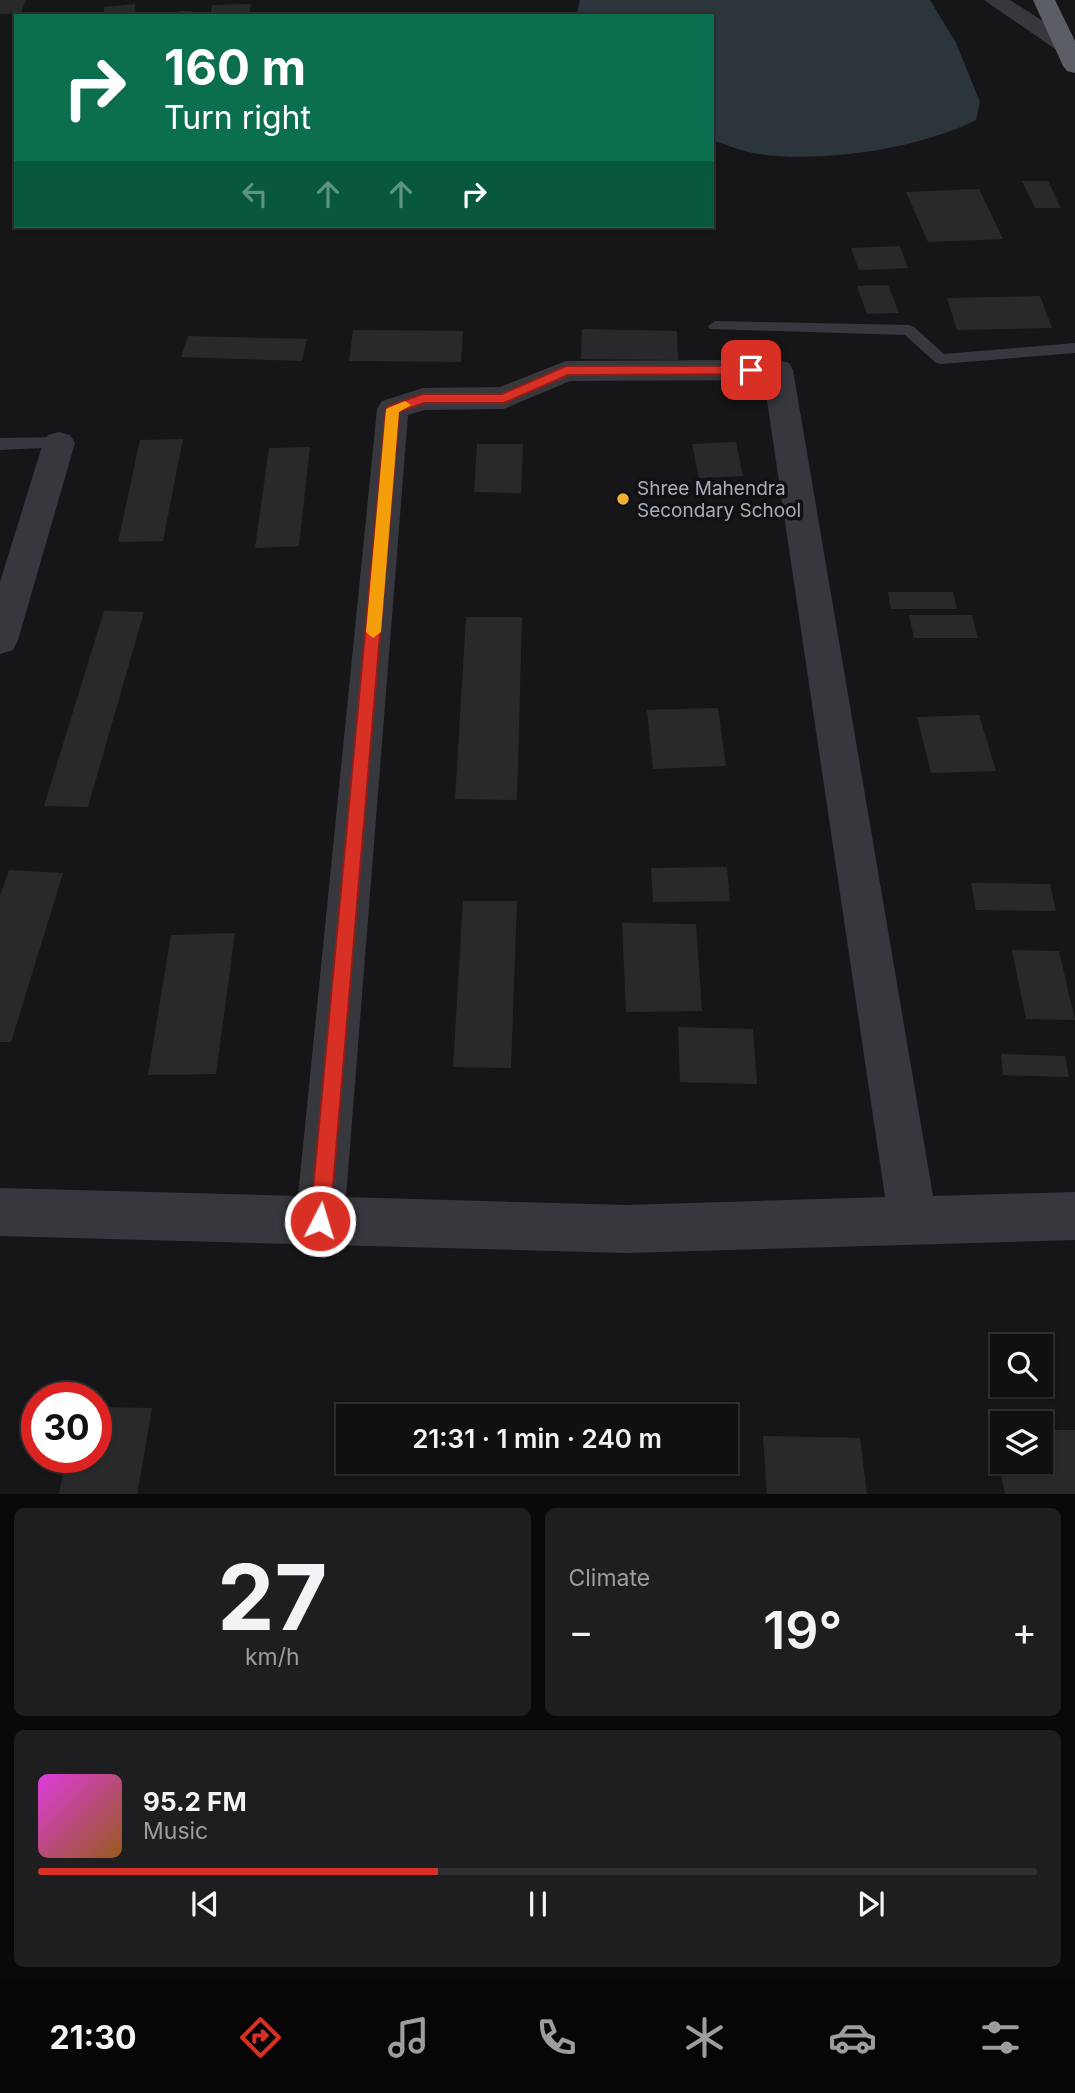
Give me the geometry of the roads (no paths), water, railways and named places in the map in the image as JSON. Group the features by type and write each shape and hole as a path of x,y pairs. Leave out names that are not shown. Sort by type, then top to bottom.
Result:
{"highway":[{"path":"1044,0 1071,56"}],"street":[{"path":"995,0 1071,56"},
{"path":"320,1221 393,409 423,398 504,398 566,370 778,370 913,1223"},
{"path":"0,640 59,443"},
{"path":"0,1212 626,1229 913,1223 1075,1216"}],"lane":[{"path":"715,326 909,330 942,359 1075,348"},
{"path":"0,444 59,443"}],"place":[{"name":"Shree Mahendra Secondary School","path":"623,499"}]}
